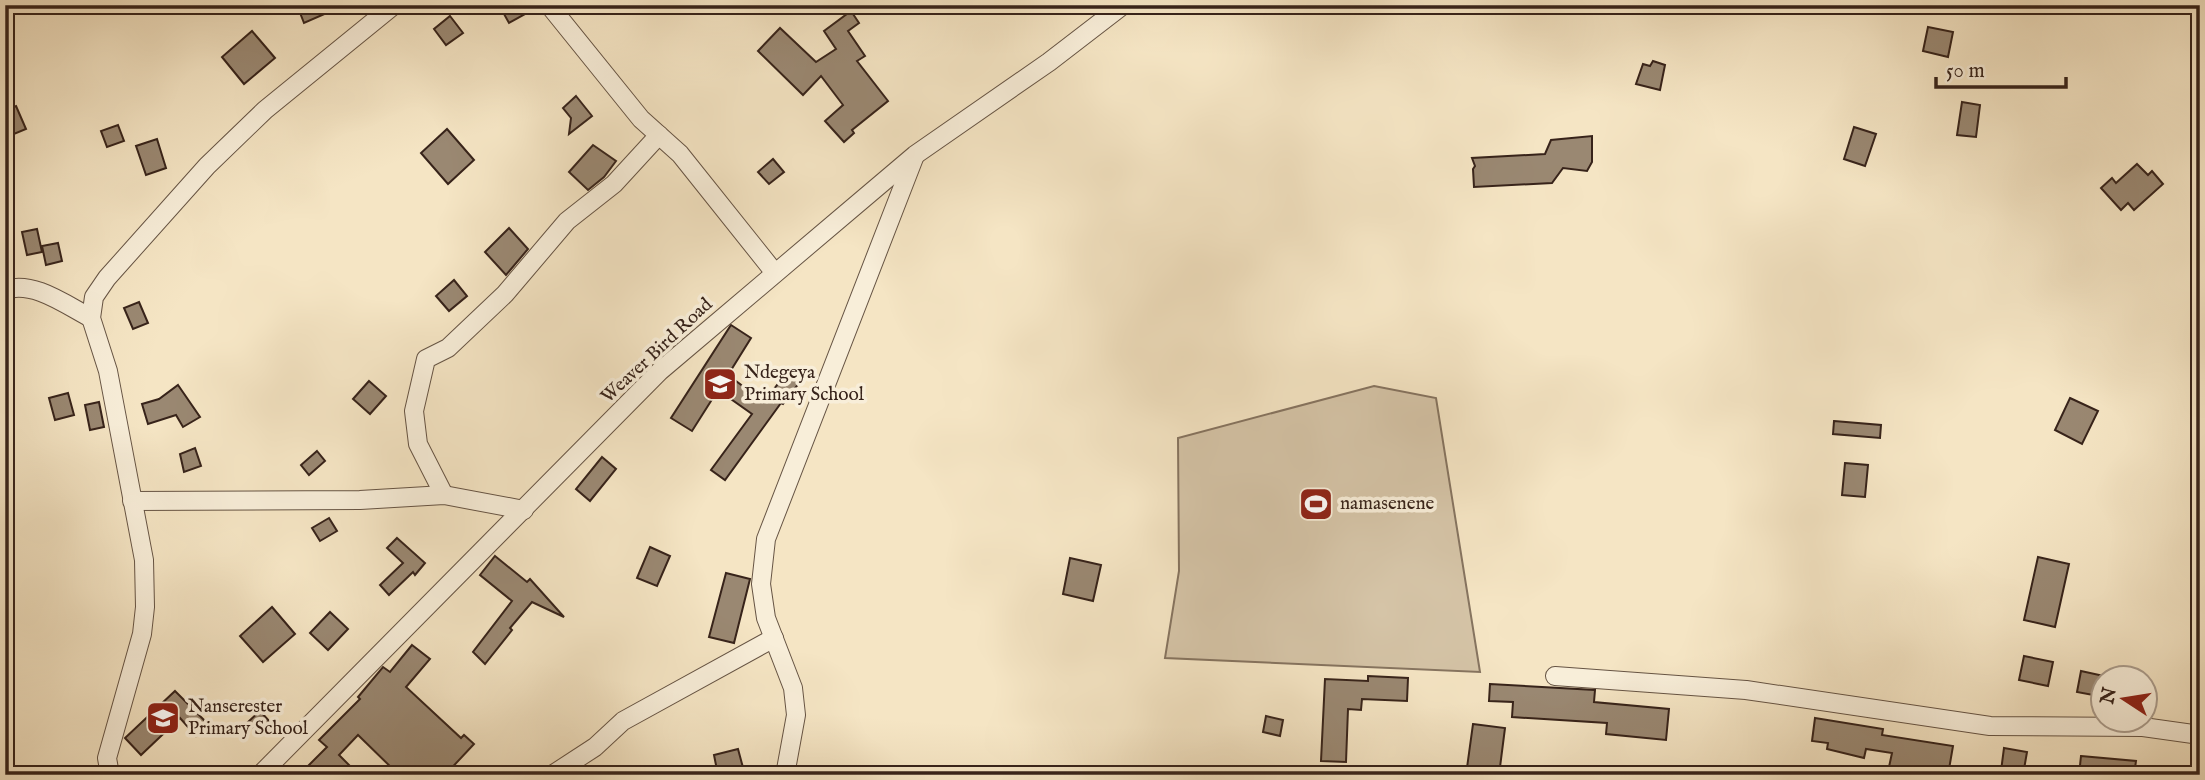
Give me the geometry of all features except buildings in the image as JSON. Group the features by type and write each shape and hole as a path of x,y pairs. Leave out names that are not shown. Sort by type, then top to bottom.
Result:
{"street":[{"path":"110,775 107,758 142,634 145,607 144,560 108,371 91,318 94,297 107,278 206,166 265,110 394,5"},
{"path":"549,5 641,119 680,154 775,273"},
{"name":"Weaver Bird Road","path":"260,775 660,371 915,155 1049,62 1123,5"},
{"path":"444,495 418,444 414,411 426,359 448,348 505,294 567,221 614,184 659,135"},
{"path":"785,775 796,715 793,688 766,618 761,584 766,539 915,155"},
{"path":"5,290 14,286 27,287 91,318"},
{"path":"132,501 360,500 444,495 524,510"},
{"path":"552,775 595,747 623,721 774,638"},
{"path":"1555,676 1746,690 1990,726 2143,727 2200,735"}],"shaded area":[{"name":"namasenene","path":"1374,386 1436,398 1480,672 1165,658 1179,571 1178,438"}],"place":[{"name":"Ndegeya Primary School","path":"720,384"},
{"name":"namasenene","path":"1316,504"},
{"name":"Nanserester Primary School","path":"163,718"}]}
